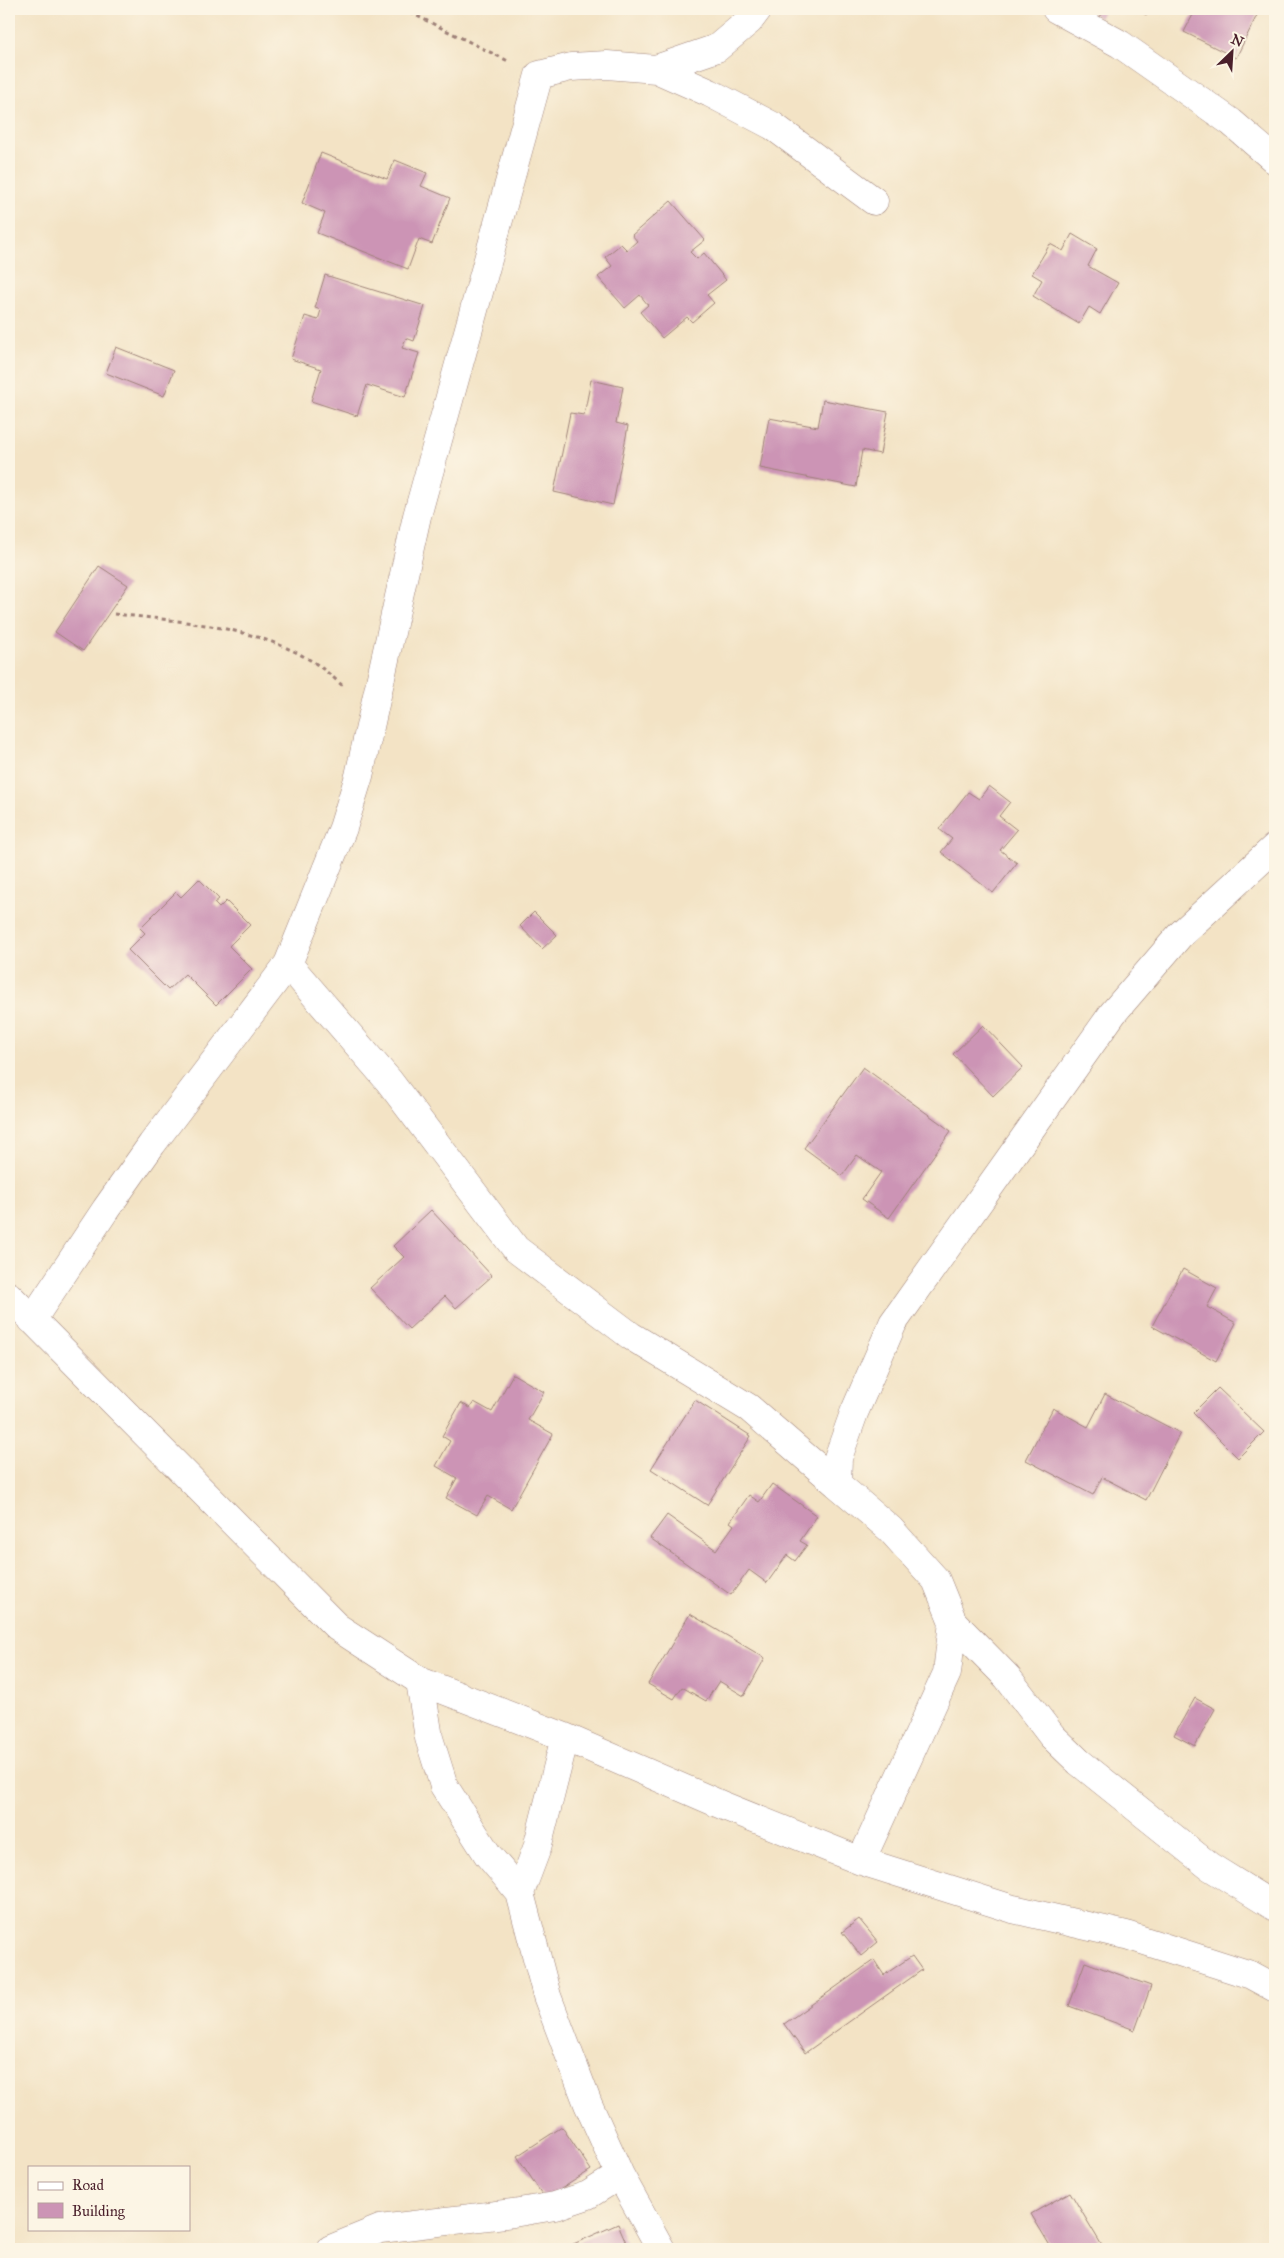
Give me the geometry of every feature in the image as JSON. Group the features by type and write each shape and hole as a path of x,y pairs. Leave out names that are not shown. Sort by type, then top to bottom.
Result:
{"street":[{"path":"656,69 717,48 749,21 758,9"},
{"path":"1056,9 1120,44 1230,122 1275,160"},
{"path":"32,1320 140,1160 288,964 343,828 359,776 417,516 539,75 571,67 607,65 656,69 710,93 773,126 874,201"},
{"path":"837,1484 838,1458 854,1413 893,1323 1112,1013 1180,935 1275,848"},
{"path":"288,964 389,1081 516,1249 632,1336 749,1408 890,1529 936,1580 954,1622 1007,1678 1052,1736 1079,1762 1209,1866 1275,1907"},
{"path":"9,1296 337,1627 420,1681 565,1737 724,1806 861,1861 1013,1909 1126,1935 1251,1975 1275,1988"},
{"path":"861,1861 947,1673 954,1622"},
{"path":"420,1681 429,1738 444,1786 488,1855 520,1893 547,1996 588,2104 620,2175 661,2249"},
{"path":"520,1893 537,1848 565,1737"},
{"path":"331,2249 380,2229 555,2206 588,2195 620,2175"}],"path":[{"path":"404,9 539,75"},
{"path":"114,614 195,623 263,638 314,663 374,712"}],"building":[{"path":"1087,9 1106,9 1099,18"},
{"path":"1138,9 1151,9 1146,15"},
{"path":"1196,9 1260,9 1236,58 1184,32"},
{"path":"321,153 387,179 395,160 427,173 421,186 450,198 432,244 419,239 408,269 317,233 325,213 302,203"},
{"path":"671,201 705,240 690,252 697,259 704,253 726,280 707,295 714,303 692,322 687,317 662,338 640,312 648,305 640,295 625,308 598,277 612,266 605,257 621,244 627,250 637,241 632,235"},
{"path":"1072,234 1097,249 1088,266 1118,283 1100,314 1089,307 1079,324 1033,296 1042,280 1032,274 1050,244 1063,251"},
{"path":"325,275 425,306 414,341 406,338 402,348 419,353 405,397 367,385 357,416 311,401 321,369 291,359 305,316 318,320 321,310 315,308"},
{"path":"116,347 174,370 164,396 106,373"},
{"path":"591,380 623,387 616,423 628,426 613,505 554,492 570,413 584,415"},
{"path":"823,400 888,412 880,454 862,450 856,487 760,468 769,418 818,427"},
{"path":"99,566 128,585 83,651 55,632"},
{"path":"989,786 1010,802 999,816 1017,830 1000,850 1017,863 993,893 941,852 952,839 939,829 968,792 979,799"},
{"path":"199,879 219,899 214,903 219,908 226,901 250,925 229,946 252,969 216,1005 185,974 168,990 128,950 145,933 140,928 176,892 181,897"},
{"path":"534,912 557,935 542,949 520,926"},
{"path":"983,1025 1023,1067 993,1096 953,1054"},
{"path":"863,1067 951,1131 889,1218 862,1199 881,1172 857,1155 842,1176 804,1148"},
{"path":"431,1210 492,1276 456,1308 445,1296 409,1329 370,1288 404,1257 393,1246"},
{"path":"1183,1269 1217,1288 1207,1307 1236,1323 1216,1361 1152,1326"},
{"path":"513,1374 544,1392 528,1420 553,1434 511,1509 488,1496 477,1515 446,1498 457,1478 436,1466 450,1441 442,1436 461,1403 470,1408 474,1402 492,1412"},
{"path":"1218,1388 1264,1432 1238,1458 1193,1413"},
{"path":"1105,1394 1180,1433 1146,1500 1102,1477 1093,1495 1026,1460 1053,1408 1088,1427"},
{"path":"695,1400 751,1436 707,1505 651,1469"},
{"path":"772,1484 817,1516 800,1541 807,1545 795,1561 787,1555 767,1583 749,1570 731,1595 650,1538 667,1515 716,1550 734,1525 730,1522 749,1495 759,1502"},
{"path":"690,1614 765,1658 744,1696 719,1681 706,1701 682,1687 674,1699 648,1684"},
{"path":"1195,1698 1215,1709 1195,1746 1174,1735"},
{"path":"859,1919 878,1942 861,1956 842,1932"},
{"path":"912,1956 922,1970 805,2053 784,2024 874,1960 884,1975"},
{"path":"1085,1962 1151,1986 1135,2030 1069,2006"},
{"path":"562,2127 591,2170 545,2199 517,2156"},
{"path":"1070,2192 1104,2249 1052,2249 1031,2214"},
{"path":"618,2224 629,2249 570,2249 569,2246"}]}
